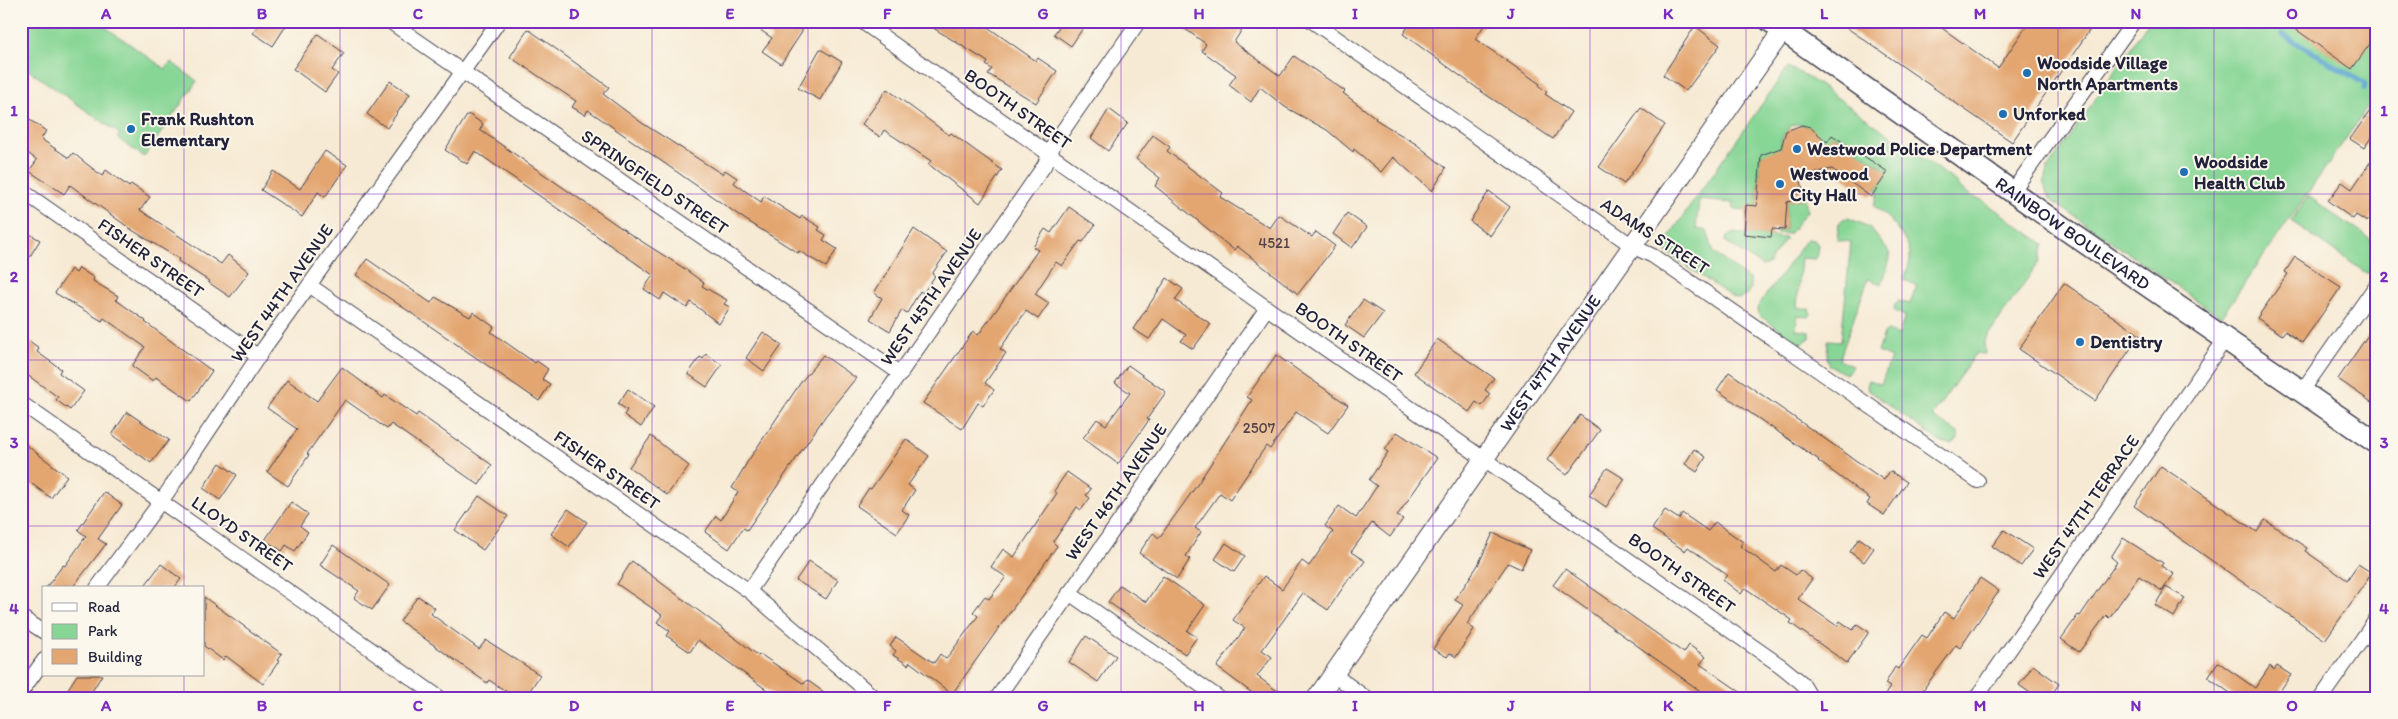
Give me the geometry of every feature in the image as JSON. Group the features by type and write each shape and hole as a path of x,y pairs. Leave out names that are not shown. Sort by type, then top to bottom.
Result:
{"main road":[{"name":"RAINBOW BOULEVARD","path":"1777,26 2012,192 2377,443"}],"street":[{"name":"SPRINGFIELD STREET","path":"389,21 901,374"},
{"name":"WEST 44TH AVENUE","path":"98,586 162,500 309,285 499,21"},
{"name":"BOOTH STREET","path":"861,21 1267,308 1781,666 1802,684 1811,698"},
{"name":"WEST 45TH AVENUE","path":"749,591 1051,156 1055,142 1139,21"},
{"name":"ADAMS STREET","path":"1312,21 1634,247 1653,256 1978,481"},
{"path":"2012,192 2134,21"},
{"name":"WEST 47TH AVENUE","path":"1317,698 1634,247 1777,26"},
{"name":"FISHER STREET","path":"21,190 259,357"},
{"path":"2302,391 2377,284"},
{"name":"FISHER STREET","path":"309,285 749,591 875,698"},
{"name":"WEST 46TH AVENUE","path":"997,698 1267,308"},
{"name":"WEST 47TH TERRACE","path":"1976,698 2226,338"},
{"name":"LLOYD STREET","path":"21,403 162,500 440,698"},
{"path":"1069,593 1219,698"},
{"path":"21,616 42,631"},
{"path":"2321,698 2377,618"},
{"path":"21,692 42,663"},
{"path":"1333,674 1366,698"}],"green space":[{"name":"Frank Rushton Elementary","path":"34,21 97,21 165,69 171,62 197,81 144,157 117,138 120,134 21,65 21,39"},
{"name":"Woodside Health Club","path":"2149,21 2377,21 2377,94 2221,317 2052,201 2045,189 2045,177 2048,168"},
{"path":"1788,67 1808,77 1956,182 1968,193 1982,200 2044,244 2039,262 1984,341 1985,354 1976,353 1932,416 1958,433 1958,439 1952,444 1940,442 1867,389 1868,380 1881,384 1891,358 1878,352 1884,334 1888,331 1899,335 1905,316 1894,311 1895,304 1899,301 1910,304 1917,285 1904,280 1910,257 1902,235 1891,221 1874,206 1878,192 1876,190 1888,171 1833,135 1827,143 1807,127 1796,124 1790,127 1783,136 1778,155 1761,154 1757,206 1746,210 1734,209 1732,203 1699,200 1696,229 1707,231 1714,253 1750,280 1751,289 1746,296 1739,299 1733,298 1668,253 1663,245"},
{"path":"2308,196 2377,244 2377,263 2370,273 2366,273 2291,221"},
{"path":"1805,198 1807,211 1789,234 1776,233 1776,230 1785,230 1787,202"},
{"path":"1848,218 1869,227 1889,252 1890,259 1882,284 1868,279 1839,360 1853,366 1846,374 1830,366 1827,357 1828,340 1841,341 1851,242 1837,240 1839,223 1843,219"},
{"path":"1733,233 1786,238 1768,264 1762,266 1726,242 1726,238"},
{"path":"1807,239 1814,240 1818,245 1816,259 1801,258 1797,307 1809,309 1811,314 1809,317 1797,316 1796,330 1810,332 1810,338 1801,344 1760,316 1758,310 1760,303"}],"building":[{"path":"261,21 289,21 273,46 253,33"},
{"path":"747,21 794,21 802,27 802,32 781,64 762,51 772,38"},
{"path":"922,21 979,21 1036,61 1038,58 1057,71 1036,103 988,74 992,69 986,65 988,62"},
{"path":"1063,21 1074,21 1083,28 1071,46 1054,34"},
{"path":"1174,21 1232,21 1243,28 1234,42 1280,76 1294,56 1345,91 1343,93 1375,119 1416,144 1446,168 1432,191 1393,157 1381,172 1354,149 1353,152 1327,130 1285,107 1260,87 1251,102 1229,85 1236,75 1202,51 1206,44"},
{"path":"1412,21 1487,21 1475,39 1540,84 1539,86 1547,92 1545,94 1571,112 1553,139 1485,94 1403,34"},
{"path":"1837,21 1932,21 1998,68 2030,21 2096,21 2012,142"},
{"path":"2284,21 2377,21 2377,34 2352,69"},
{"path":"1695,26 1720,45 1686,91 1663,75"},
{"path":"528,29 609,87 603,94 642,123 722,174 725,170 737,178 734,183 761,202 764,196 800,219 802,216 820,227 818,230 826,235 823,240 837,249 826,267 799,251 798,253 743,218 588,110 585,115 572,107 576,101 510,57"},
{"path":"318,34 344,53 332,70 338,74 325,92 293,69"},
{"path":"820,49 842,62 820,100 798,88"},
{"path":"390,81 410,94 387,128 367,114"},
{"path":"887,89 949,135 951,133 1002,170 980,203 928,164 931,161 884,130 880,137 862,124"},
{"path":"2377,101 2377,129 2364,148 2350,139"},
{"path":"1641,108 1665,125 1624,184 1599,167"},
{"path":"1109,109 1128,123 1108,151 1091,138"},
{"path":"21,114 46,131 41,139 69,158 73,153 102,176 106,170 129,187 131,184 150,197 140,210 221,264 228,255 249,272 230,297 178,261 179,259 132,230 70,185 64,194 29,171 37,160 21,148"},
{"path":"468,114 483,124 480,130 630,234 682,267 704,283 702,286 727,300 724,304 730,307 719,324 691,302 687,308 664,293 660,300 644,289 653,275 475,151 467,164 445,150"},
{"name":"Westwood City Hall","path":"1802,125 1810,127 1827,142 1832,135 1888,172 1871,197 1832,169 1800,176 1805,198 1787,202 1785,230 1772,229 1771,237 1744,234 1746,205 1757,206 1761,155 1781,148 1786,131"},
{"path":"1153,135 1170,147 1167,151 1223,193 1220,197 1270,228 1279,215 1312,237 1316,232 1335,246 1298,294 1237,246 1234,250 1155,186 1160,178 1136,159"},
{"path":"325,151 347,165 325,197 318,192 302,217 261,190 273,171 300,189"},
{"path":"2377,152 2377,208 2367,222 2356,215 2353,219 2328,201 2342,182 2352,189"},
{"path":"1489,191 1510,207 1490,236 1470,221"},
{"path":"1069,207 1095,225 1083,242 1080,241 1062,266 1056,262 1035,294 1049,303 1038,319 1026,311 1000,349 1006,353 985,383 994,390 983,406 978,403 962,429 923,403 973,331 978,335 995,312 1038,250 1033,247 1045,229 1051,233"},
{"path":"1347,213 1367,227 1352,248 1333,234"},
{"path":"21,229 40,240 21,271"},
{"path":"914,229 947,252 932,274 935,276 923,293 920,291 907,313 902,310 890,331 870,319 882,298 874,293"},
{"path":"2295,257 2341,287 2302,343 2285,331 2282,335 2257,318 2288,274 2285,272"},
{"path":"367,259 431,303 435,297 470,317 473,312 494,327 491,332 535,363 537,361 548,369 542,379 550,384 539,401 356,275"},
{"path":"79,268 94,278 93,281 118,296 116,300 212,371 191,401 156,377 153,381 132,366 145,347 104,318 102,321 55,293 71,269 76,273"},
{"path":"1167,278 1183,289 1175,300 1211,324 1193,349 1181,341 1186,335 1163,319 1149,339 1133,329"},
{"name":"Dentistry","path":"2064,283 2140,335 2095,401 2019,349"},
{"path":"1363,300 1383,313 1364,338 1345,325"},
{"path":"2377,322 2377,406 2338,379"},
{"path":"763,332 782,345 764,371 746,358"},
{"path":"21,335 39,348 37,352 61,369 59,373 84,391 70,410 56,400 58,397 23,372 21,374"},
{"path":"1437,339 1494,378 1485,390 1490,394 1482,406 1476,402 1469,412 1414,373"},
{"path":"706,354 722,365 707,387 688,374 700,357 703,359"},
{"path":"823,355 856,378 826,415 747,530 743,528 729,549 705,532 716,516 721,520 738,492 732,488 748,461 801,382"},
{"path":"1276,355 1348,405 1328,433 1296,412 1270,449 1266,446 1230,500 1220,493 1195,528 1201,532 1186,556 1190,559 1177,579 1139,553 1153,533 1159,538 1197,485 1252,400 1247,397"},
{"path":"1128,365 1166,392 1118,464 1083,438 1097,419 1106,425 1130,393 1115,383"},
{"path":"342,367 383,398 385,395 416,416 418,413 492,465 479,485 391,424 387,429 345,400 307,454 309,455 288,486 267,472 297,429 267,408 287,380 317,401"},
{"path":"1729,372 1884,480 1890,471 1907,482 1884,515 1867,504 1870,499 1819,460 1717,390"},
{"path":"628,389 654,407 641,427 624,415 627,410 618,404"},
{"path":"127,412 169,440 151,463 112,435"},
{"path":"1580,415 1600,430 1567,475 1547,460"},
{"path":"1397,432 1437,458 1397,516 1403,519 1390,537 1372,523 1351,552 1365,561 1352,578 1350,577 1328,610 1303,593 1262,650 1272,657 1257,676 1287,698 1259,698 1217,667 1245,628 1233,620 1264,576 1282,589 1302,561 1309,566 1333,532 1325,526 1339,506 1356,518 1377,486 1369,480 1388,452 1385,450"},
{"path":"651,436 689,466 667,495 629,467"},
{"path":"906,439 929,456 908,485 915,490 902,510 909,515 897,533 857,506"},
{"path":"21,441 67,476 51,498 21,476"},
{"path":"1694,449 1706,457 1697,472 1685,464"},
{"path":"220,463 237,475 220,500 203,488"},
{"path":"2161,466 2257,532 2265,520 2307,548 2305,551 2347,580 2358,564 2372,573 2325,640 2134,506"},
{"path":"1607,468 1625,479 1606,507 1589,495"},
{"path":"1067,472 1091,489 1086,495 1090,498 1081,510 1077,507 1053,542 1057,546 952,694 910,662 908,665 893,655 896,651 890,646 896,637 934,663 940,654 946,659 978,616 973,612 985,596 989,599 1006,577 991,567 1003,549 1014,557 1057,493 1054,491"},
{"path":"104,492 122,505 98,539 106,544 74,586 47,586 63,565 65,566 86,536 78,530"},
{"path":"479,496 508,516 483,550 455,530"},
{"path":"291,502 308,514 300,526 308,532 295,551 286,545 282,551 265,540"},
{"path":"568,509 587,522 569,547 551,534"},
{"path":"1665,510 1679,519 1682,513 1708,531 1715,522 1743,542 1740,546 1776,572 1781,565 1796,575 1800,570 1812,579 1798,599 1837,626 1840,621 1853,630 1857,624 1869,632 1847,663 1790,623 1792,620 1745,588 1741,594 1723,580 1727,575 1688,547 1685,551 1652,529"},
{"path":"2004,530 2033,549 2021,566 1992,546"},
{"path":"1493,533 1530,550 1521,569 1508,563 1467,624 1474,629 1456,657 1450,653 1447,657 1433,649 1463,605 1455,600 1478,565"},
{"path":"1859,538 1874,548 1864,562 1850,552"},
{"path":"2123,538 2163,563 2161,566 2174,574 2162,591 2139,576 2109,618 2106,615 2079,652 2061,639 2078,615 2080,616 2117,562 2111,557"},
{"path":"1226,543 1245,556 1234,572 1215,559"},
{"path":"333,545 390,585 372,610 354,598 359,591 320,565"},
{"path":"632,561 759,656 760,654 804,684 807,680 832,698 778,698 698,640 690,652 667,636 670,631 657,622 662,615 617,584"},
{"path":"809,561 838,580 826,599 796,580"},
{"path":"161,564 181,579 176,586 144,586"},
{"path":"1565,569 1684,653 1689,645 1706,657 1700,664 1749,698 1710,698 1553,585"},
{"path":"1163,576 1205,605 1187,631 1197,637 1185,654 1108,602 1120,585 1146,602"},
{"path":"1980,578 1999,591 1960,648 1956,645 1917,698 1883,698 1890,687 1885,684 1895,667 1898,669 1922,635 1927,638 1944,612 1954,618"},
{"path":"2166,587 2185,598 2174,617 2155,605"},
{"path":"418,596 435,608 431,614 479,649 486,640 540,675 525,698 516,698 489,680 487,683 400,621"},
{"path":"205,598 282,654 263,684 226,656 223,660 205,647"},
{"path":"1086,636 1116,656 1098,682 1069,662"},
{"path":"2218,662 2255,688 2270,666 2274,670 2277,666 2291,675 2275,698 2237,698 2208,677"},
{"path":"2033,665 2059,684 2049,698 2037,698 2019,685"},
{"path":"76,676 101,676 88,698 62,698"}],"waterway":[{"path":"2282,34 2365,84 2364,89"}],"place":[{"name":"Woodside Village North Apartments","path":"2027,73"},
{"name":"Unforked","path":"2003,114"},
{"name":"Frank Rushton Elementary","path":"131,129"},
{"name":"Westwood Police Department","path":"1797,149"},
{"name":"Woodside Health Club","path":"2184,172"},
{"name":"Westwood City Hall","path":"1780,184"},
{"name":"Dentistry","path":"2080,342"}]}
